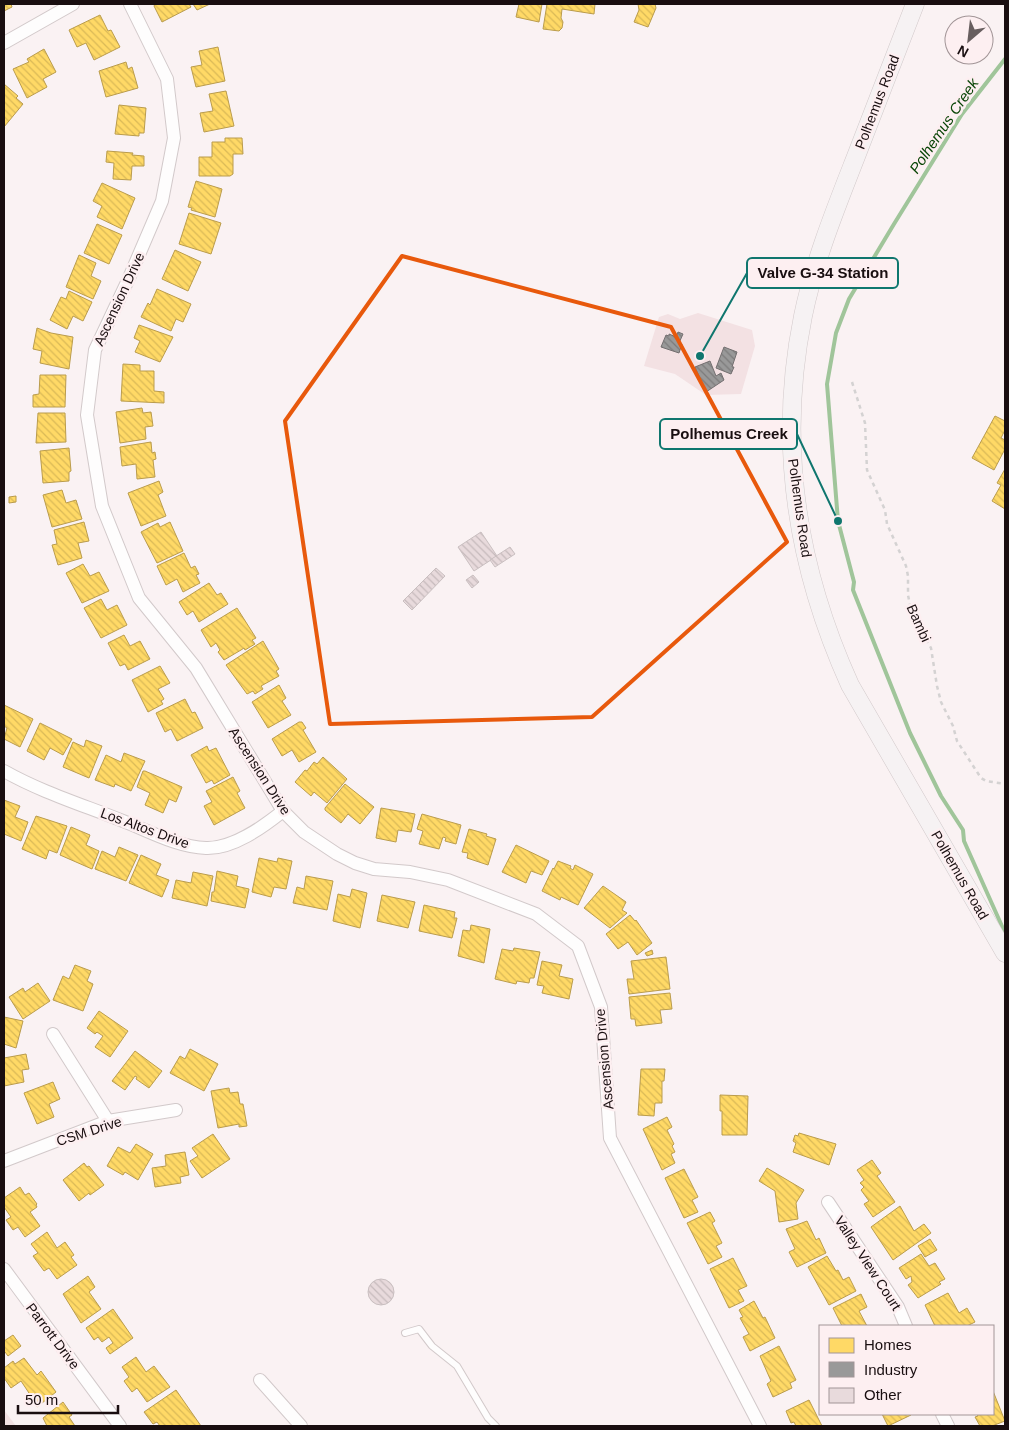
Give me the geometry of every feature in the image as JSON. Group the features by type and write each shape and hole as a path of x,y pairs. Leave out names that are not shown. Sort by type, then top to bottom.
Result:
{"main road":[{"name":"Polhemus Road","path":"915,4 832,217 809,292 799,340 793,391 791,441 795,493 803,546 818,602 837,657 850,685 1005,953"}],"street":[{"path":"4,43 73,4"},
{"name":"Ascension Drive","path":"130,4 167,80 174,138 162,201 95,350 87,415 102,506 139,598 196,668 283,812 304,832 320,844 355,863 374,869 410,872 448,880 536,914 578,946 601,1007 610,1138 760,1426"},
{"name":"Los Altos Drive","path":"4,771 15,778 63,798 181,843 207,848 232,843 265,826 283,812"},
{"path":"53,1034 108,1121"},
{"name":"CSM Drive","path":"4,1161 108,1121 176,1110"},
{"name":"Valley View Court","path":"828,1202 898,1306 906,1325"},
{"name":"Parrott Drive","path":"4,1269 120,1426"},
{"path":"260,1380 301,1426"}],"lane":[{"path":"405,1333 419,1329 432,1346 457,1366 488,1418 496,1426"}],"path":[{"name":"Bambi","path":"852,382 865,423 868,470 885,510 887,524 906,566 910,607 919,628 931,648 941,702 953,726 957,741 981,778 986,781 1005,784"}],"highlighted area":[{"path":"402,256 671,327 787,542 592,717 330,724 285,421"}],"shaded area":[{"path":"698,313 752,330 755,346 741,394 706,395 675,374 644,366 659,317 668,314 680,319"},
{"path":"4,1410 16,1426 4,1426"}],"building: Homes":[{"path":"4,4 11,4 12,7 4,11"},
{"path":"155,4 189,4 191,7 162,22 154,6"},
{"path":"193,4 210,4 197,10"},
{"path":"519,4 542,4 539,22 516,17"},
{"path":"547,4 595,4 594,14 562,9 562,28 559,31 543,29"},
{"path":"638,4 655,4 656,8 648,27 634,22 639,10"},
{"path":"100,15 108,31 111,30 120,47 94,60 86,43 77,47 69,30"},
{"path":"218,47 225,81 196,87 191,67 202,65 199,51"},
{"path":"44,49 56,72 43,79 47,87 27,98 13,69 29,62 27,59"},
{"path":"126,62 128,69 132,67 138,88 106,97 99,71"},
{"path":"4,84 18,96 16,98 23,104 4,127"},
{"path":"226,91 234,126 204,132 200,113 213,111 209,94"},
{"path":"119,105 146,108 144,133 139,133 139,136 115,134"},
{"path":"225,138 242,138 243,154 233,154 233,174 230,176 199,176 199,157 212,157 212,142 225,142"},
{"path":"107,151 144,156 144,166 132,166 131,180 113,179 114,163 106,162"},
{"path":"196,181 222,189 215,217 191,210 192,208 188,207"},
{"path":"102,183 135,198 122,229 97,217 102,206 93,201"},
{"path":"189,213 221,223 211,254 179,244"},
{"path":"97,224 122,235 109,264 84,253"},
{"path":"175,250 201,262 188,291 162,279"},
{"path":"79,255 96,263 91,276 101,281 93,299 66,287"},
{"path":"157,289 191,304 183,322 176,319 171,331 141,317 148,303 150,305"},
{"path":"69,291 92,302 83,321 73,316 67,329 50,320 61,297 66,299"},
{"path":"139,325 173,337 160,362 135,352 140,341 134,338"},
{"path":"37,328 73,337 69,369 40,363 42,351 33,349"},
{"path":"123,364 140,365 140,371 154,371 154,391 164,392 164,403 121,401"},
{"path":"40,375 66,375 65,407 33,407 33,395 39,394"},
{"path":"142,408 143,413 151,412 153,426 145,427 146,439 120,443 116,412"},
{"path":"38,413 65,413 66,442 36,443"},
{"path":"995,416 1005,421 1005,430 1001,438 1005,440 1005,449 994,470 972,458"},
{"path":"151,442 152,453 155,452 156,459 153,460 155,477 137,479 136,464 122,466 120,447"},
{"path":"69,448 71,471 69,472 69,481 43,483 40,451"},
{"path":"1005,469 1005,509 992,501 1001,485 997,483"},
{"path":"159,481 163,492 158,495 166,516 141,526 128,493"},
{"path":"62,490 66,503 76,500 82,519 52,527 43,495"},
{"path":"16,496 16,502 9,503 9,497"},
{"path":"84,522 89,541 78,543 82,558 58,565 52,545 57,544 54,530"},
{"path":"170,522 183,551 157,563 141,532 158,523 160,527"},
{"path":"184,553 191,568 195,566 199,574 196,575 200,583 183,592 177,579 166,585 157,566"},
{"path":"83,564 90,576 99,572 109,591 82,603 66,573"},
{"path":"209,583 217,595 221,593 228,604 199,622 193,611 187,615 179,602"},
{"path":"101,599 107,610 117,605 127,625 101,638 84,608"},
{"path":"237,608 256,638 252,640 255,644 224,660 218,652 220,650 216,643 211,647 201,630"},
{"path":"124,635 130,646 140,641 150,659 128,670 125,664 120,666 108,643"},
{"path":"263,641 279,669 276,671 279,676 261,686 263,689 255,694 253,691 247,694 226,665"},
{"path":"160,666 170,683 158,689 164,699 161,701 163,704 148,712 132,680"},
{"path":"279,685 286,698 282,701 291,715 268,728 252,702"},
{"path":"185,699 192,713 195,712 203,728 177,741 171,729 165,732 156,713"},
{"path":"4,705 33,719 20,747 4,739 7,728 4,726"},
{"path":"302,722 306,728 303,730 316,752 299,762 292,750 282,756 272,739"},
{"path":"40,723 72,739 63,755 50,748 44,760 27,751"},
{"path":"86,740 102,746 89,778 63,767 73,742 84,747"},
{"path":"207,746 209,751 216,748 230,775 214,784 212,780 206,783 191,755"},
{"path":"124,753 145,761 131,791 115,784 114,787 95,780 106,755 121,762"},
{"path":"323,757 347,779 327,803 314,792 311,796 295,782 305,770 307,771 314,762 317,764"},
{"path":"143,771 182,787 176,802 169,799 163,813 145,805 150,793 137,787"},
{"path":"233,777 240,791 237,793 245,808 214,825 204,806 212,802 206,791"},
{"path":"345,784 374,807 360,824 348,814 341,823 325,810"},
{"path":"4,800 20,806 15,817 28,822 21,841 4,834"},
{"path":"381,808 415,814 411,832 398,830 396,842 376,838"},
{"path":"422,814 461,825 456,844 445,841 446,838 443,837 439,849 419,844 423,831 417,829"},
{"path":"36,816 67,826 57,853 49,850 46,859 22,849"},
{"path":"71,827 90,835 86,845 99,851 92,869 60,855"},
{"path":"469,829 487,834 486,836 496,839 488,865 467,858 468,853 462,852"},
{"path":"516,845 549,861 542,875 531,871 526,883 502,872"},
{"path":"119,847 138,855 126,881 95,869 102,851 115,857"},
{"path":"141,855 161,864 156,875 169,880 162,897 129,883"},
{"path":"259,858 277,862 278,858 292,861 286,889 274,887 271,897 252,892"},
{"path":"558,861 571,866 570,868 573,870 575,865 593,874 578,905 561,897 560,900 542,891"},
{"path":"217,871 238,876 236,886 249,889 245,908 211,901"},
{"path":"193,872 213,876 207,906 172,898 176,880 191,883"},
{"path":"306,876 333,881 327,910 293,903 297,887 304,889"},
{"path":"603,886 626,902 622,910 627,913 610,928 584,908"},
{"path":"352,889 367,893 360,928 333,921 338,894 350,897"},
{"path":"382,895 415,902 408,928 377,921"},
{"path":"424,905 455,912 454,918 457,918 452,938 419,931"},
{"path":"630,915 636,920 652,943 637,955 628,942 618,949 606,934"},
{"path":"471,925 490,929 484,963 458,956 463,930 470,931"},
{"path":"514,948 540,952 534,978 530,978 529,983 517,981 516,984 495,979 502,949 513,951"},
{"path":"652,950 653,954 647,956 645,953"},
{"path":"666,957 670,989 629,994 627,979 634,979 631,961"},
{"path":"542,961 562,965 559,976 573,979 569,999 542,993 544,986 537,985"},
{"path":"75,965 91,971 87,981 93,984 83,1011 53,1000 63,976 69,979"},
{"path":"38,983 50,1001 23,1019 9,997 23,988 25,992"},
{"path":"670,993 672,1009 660,1010 662,1023 636,1026 635,1019 631,1019 629,997"},
{"path":"99,1011 128,1031 110,1057 95,1047 103,1036 97,1032 95,1034 87,1028"},
{"path":"4,1017 23,1021 16,1048 4,1044"},
{"path":"190,1049 218,1064 204,1091 170,1073 180,1056 185,1059"},
{"path":"135,1051 162,1071 149,1088 136,1079 137,1077 135,1076 125,1090 112,1081"},
{"path":"26,1054 29,1069 22,1070 24,1082 4,1086 4,1058"},
{"path":"641,1069 665,1069 664,1081 662,1081 662,1103 655,1103 654,1116 638,1115"},
{"path":"53,1082 60,1099 49,1104 54,1117 37,1124 24,1093"},
{"path":"229,1088 230,1093 238,1092 240,1104 243,1104 247,1126 239,1127 239,1124 218,1128 211,1091"},
{"path":"720,1095 748,1096 747,1135 722,1135"},
{"path":"667,1117 672,1127 667,1130 674,1144 672,1146 675,1152 671,1154 675,1163 662,1170 643,1129"},
{"path":"799,1133 836,1144 829,1165 793,1152 796,1143 793,1141 795,1135 798,1136"},
{"path":"213,1134 230,1159 202,1178 190,1161 198,1156 192,1148"},
{"path":"136,1144 153,1154 138,1180 125,1172 123,1175 107,1166 118,1147 130,1153"},
{"path":"185,1152 189,1175 180,1177 181,1183 155,1187 152,1168 166,1166 165,1155"},
{"path":"872,1160 881,1173 877,1176 895,1202 873,1217 864,1204 869,1201 861,1190 864,1187 860,1183 864,1180 857,1170"},
{"path":"84,1163 87,1167 89,1166 104,1185 79,1201 63,1180"},
{"path":"767,1168 804,1190 796,1203 798,1219 779,1222 775,1191 759,1181"},
{"path":"684,1169 698,1197 692,1200 698,1212 684,1218 665,1178"},
{"path":"20,1187 25,1195 29,1193 37,1204 37,1207 30,1212 40,1226 25,1237 18,1227 13,1230 6,1220 11,1217 4,1207 4,1198"},
{"path":"900,1206 914,1231 924,1224 931,1233 893,1260 871,1227"},
{"path":"710,1212 715,1221 712,1223 722,1243 716,1246 722,1257 708,1264 687,1223"},
{"path":"807,1221 816,1240 819,1238 826,1253 797,1267 789,1252 795,1249 786,1229"},
{"path":"47,1232 57,1248 65,1242 74,1255 71,1257 77,1265 57,1279 49,1268 44,1271 33,1256 38,1253 31,1244"},
{"path":"930,1239 937,1250 925,1257 918,1246"},
{"path":"921,1254 929,1266 935,1263 945,1279 939,1282 941,1284 918,1298 908,1285 912,1282 911,1276 906,1279 899,1268"},
{"path":"827,1256 843,1280 849,1277 856,1291 829,1305 808,1267"},
{"path":"733,1258 747,1286 738,1290 744,1301 729,1308 710,1269"},
{"path":"88,1276 95,1287 89,1292 101,1309 81,1323 63,1294"},
{"path":"948,1293 959,1313 967,1308 975,1322 969,1325 935,1325 925,1305"},
{"path":"861,1294 867,1307 859,1311 866,1325 842,1325 833,1308"},
{"path":"754,1301 763,1318 765,1317 775,1338 750,1351 743,1337 749,1334 740,1318 743,1317 739,1310"},
{"path":"113,1309 133,1338 110,1354 106,1348 113,1343 109,1337 102,1342 98,1337 94,1340 86,1328"},
{"path":"13,1335 21,1346 8,1356 4,1353 4,1341"},
{"path":"779,1346 796,1380 790,1383 792,1388 773,1397 767,1384 771,1381 760,1356"},
{"path":"136,1357 146,1372 154,1366 170,1387 147,1402 137,1388 132,1392 124,1381 129,1377 122,1367"},
{"path":"24,1358 37,1375 41,1371 56,1392 37,1407 27,1394 29,1393 21,1381 11,1388 4,1378 4,1368 13,1361 15,1364"},
{"path":"176,1390 201,1426 160,1426 157,1422 153,1424 144,1412"},
{"path":"994,1394 1005,1421 992,1426 980,1426 975,1417 994,1415"},
{"path":"809,1400 822,1426 796,1426 794,1422 791,1423 786,1411"},
{"path":"63,1402 72,1415 69,1417 75,1426 47,1426 43,1418"},
{"path":"882,1415 911,1415 888,1426"}],"building: Industry":[{"path":"678,332 683,334 679,343 682,344 679,353 661,347 666,335 669,336 669,334 676,337"},
{"path":"724,347 737,352 731,374 716,368"},
{"path":"710,361 716,376 721,373 724,380 706,392 695,367"}],"building: Other":[{"path":"481,532 497,556 474,571 458,547"},
{"path":"510,547 515,554 495,567 490,560"},
{"path":"436,568 445,576 412,610 403,601"},
{"path":"473,575 479,582 472,588 466,580"},
{"path":"381,1279 390,1283 394,1292 390,1301 381,1305 372,1301 368,1292 372,1283"}],"waterway":[{"name":"Polhemus Creek","path":"1005,59 962,114 849,299 836,333 827,384 838,521 854,582 853,590 910,733 941,796 963,830 964,841 1005,933"}],"place":[{"name":"Valve G-34 Station","path":"700,356"},
{"name":"Polhemus Creek","path":"838,521"}]}
